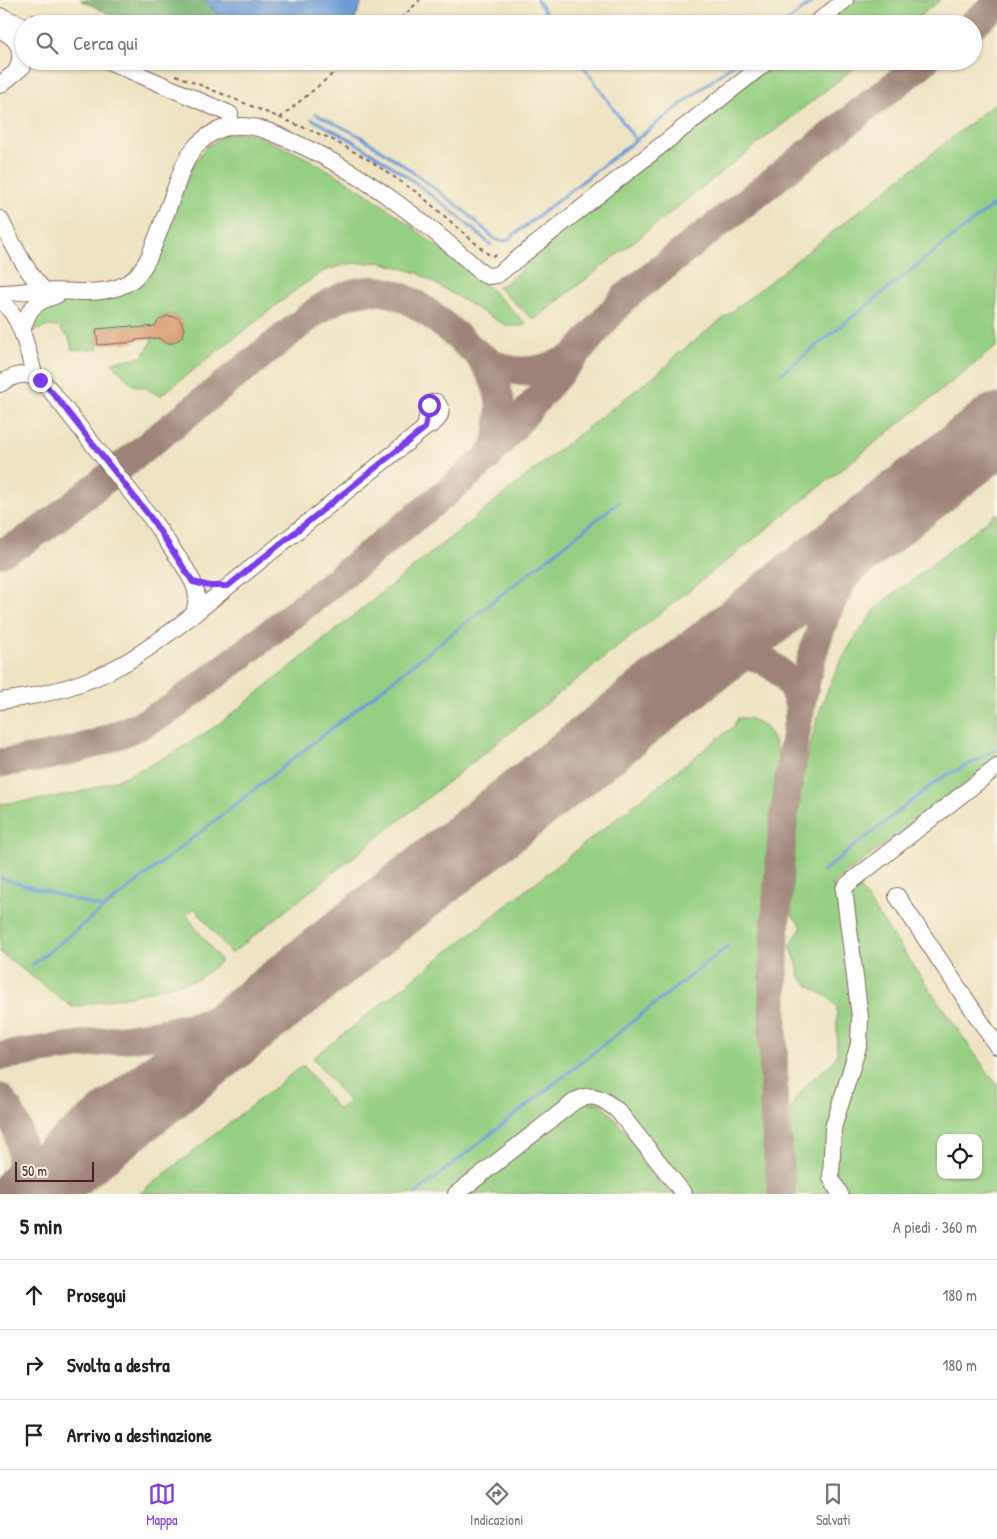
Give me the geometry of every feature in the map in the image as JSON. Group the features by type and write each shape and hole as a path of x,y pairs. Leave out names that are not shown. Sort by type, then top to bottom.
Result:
{"lane":[{"path":"826,15 845,0"},
{"path":"0,16 15,22"},
{"path":"0,30 11,34 15,39"},
{"path":"0,85 18,70"},
{"path":"129,70 230,114"},
{"path":"0,293 35,297 107,290 120,287 133,280 148,259 181,174 188,158 197,145 212,133 224,127 240,126 259,128 277,134 310,149 346,169 422,221 483,274 488,276 497,275 757,70"},
{"path":"0,219 23,262 36,281 35,297 25,318 22,332"},
{"path":"6,306 20,310 35,297"},
{"path":"6,306 22,332 35,377"},
{"path":"0,384 15,376 29,375 35,377 52,392 151,518 193,582 197,598 194,614"},
{"path":"0,701 81,684 121,666 194,614 425,428"},
{"path":"193,582 210,586 228,586"},
{"path":"840,1194 831,1178 833,1128 859,1044 860,1017 844,889 997,767"},
{"path":"897,896 997,1046"},
{"path":"456,1194 574,1101 583,1096 591,1096 607,1101 618,1110 684,1194"}],"path":[{"path":"404,15 420,0"},
{"path":"280,118 337,70"},
{"path":"171,73 329,138 369,160 419,194 488,254 493,256 502,254"}],"green space":[{"path":"80,0 203,0 219,15 112,15"},
{"path":"852,0 940,0 921,15 833,15"},
{"path":"763,70 852,70 534,320 497,287 506,283 533,259 533,252"},
{"path":"997,102 997,346 231,954 195,908 186,915 221,961 199,979 134,995 72,1007 0,952 0,804 67,795 117,780 192,742 227,718 555,453 669,364 673,358"},
{"path":"249,133 299,154 369,195 475,276 526,324 522,326 508,326 418,273 380,262 346,264 324,271 301,286 160,396 146,388 133,385 111,362 142,357 151,343 151,339 158,337 164,342 170,343 180,340 183,328 181,321 176,317 170,315 163,318 155,326 96,329 98,349 72,350 69,338 58,327 49,326 29,333 31,315 50,302 68,299 145,277 156,261 194,163 206,147 227,134"},
{"path":"997,513 997,759 833,884 840,907 855,1031 838,1093 834,1194 796,1194 790,1110 806,1085 831,1064 837,1055 837,1007 827,997 800,978 790,945 802,927 791,914 795,840 806,765 815,728 827,693 842,659 874,612 882,603"},
{"path":"738,718 757,721 764,726 774,741 780,768 765,908 762,957 764,1103 771,1194 689,1194 620,1105 567,1100 448,1194 139,1194 303,1065 338,1110 348,1101 313,1058 734,726"},
{"path":"856,883 997,1084 997,1194 844,1194 835,1171 837,1132 861,1059 849,898"},
{"path":"580,1101 604,1106 677,1194 463,1194"}],"water":[{"path":"203,0 363,0 357,15 219,15"}],"building":[{"path":"167,316 176,317 184,328 182,337 174,343 165,343 159,338 98,345 96,329 155,326 159,320"}],"waterway":[{"path":"537,0 548,15"},
{"path":"796,15 815,0"},
{"path":"586,70 636,141"},
{"path":"316,114 360,136 462,209 496,240 506,241 725,70"},
{"path":"312,119 351,140 409,178 491,245"},
{"path":"782,373 997,202"},
{"path":"0,878 104,908 619,502"},
{"path":"823,871 937,781 997,748"},
{"path":"32,965 104,908"},
{"path":"415,1194 728,946"}],"taxiway":[{"path":"982,16 997,4"},
{"path":"0,763 43,757 77,749 100,742 141,725 172,708 238,658 486,459 624,298 914,70"},
{"path":"0,553 21,543 45,527 314,313 336,300 356,292 374,290 391,293 408,300 441,323 470,348 500,367 516,371 541,369 573,357"},
{"path":"480,357 494,379 500,400 500,421 496,447"},
{"path":"782,1194 774,1103 773,1006 775,933 783,823 800,709 820,629 837,591 863,550 917,492"},
{"path":"682,678 701,664 717,656 736,654 750,656 774,667 783,676 791,686 800,712"},
{"path":"0,1056 157,1034 203,1024 256,1002 320,964"},
{"path":"0,1098 14,1120 20,1144 20,1169 13,1194"}],"runway":[{"path":"28,1194 997,429"}],"route":[{"path":"40,380 47,386 108,461 151,518 193,582 210,586 228,586 425,428 427,407 429,405"}]}
